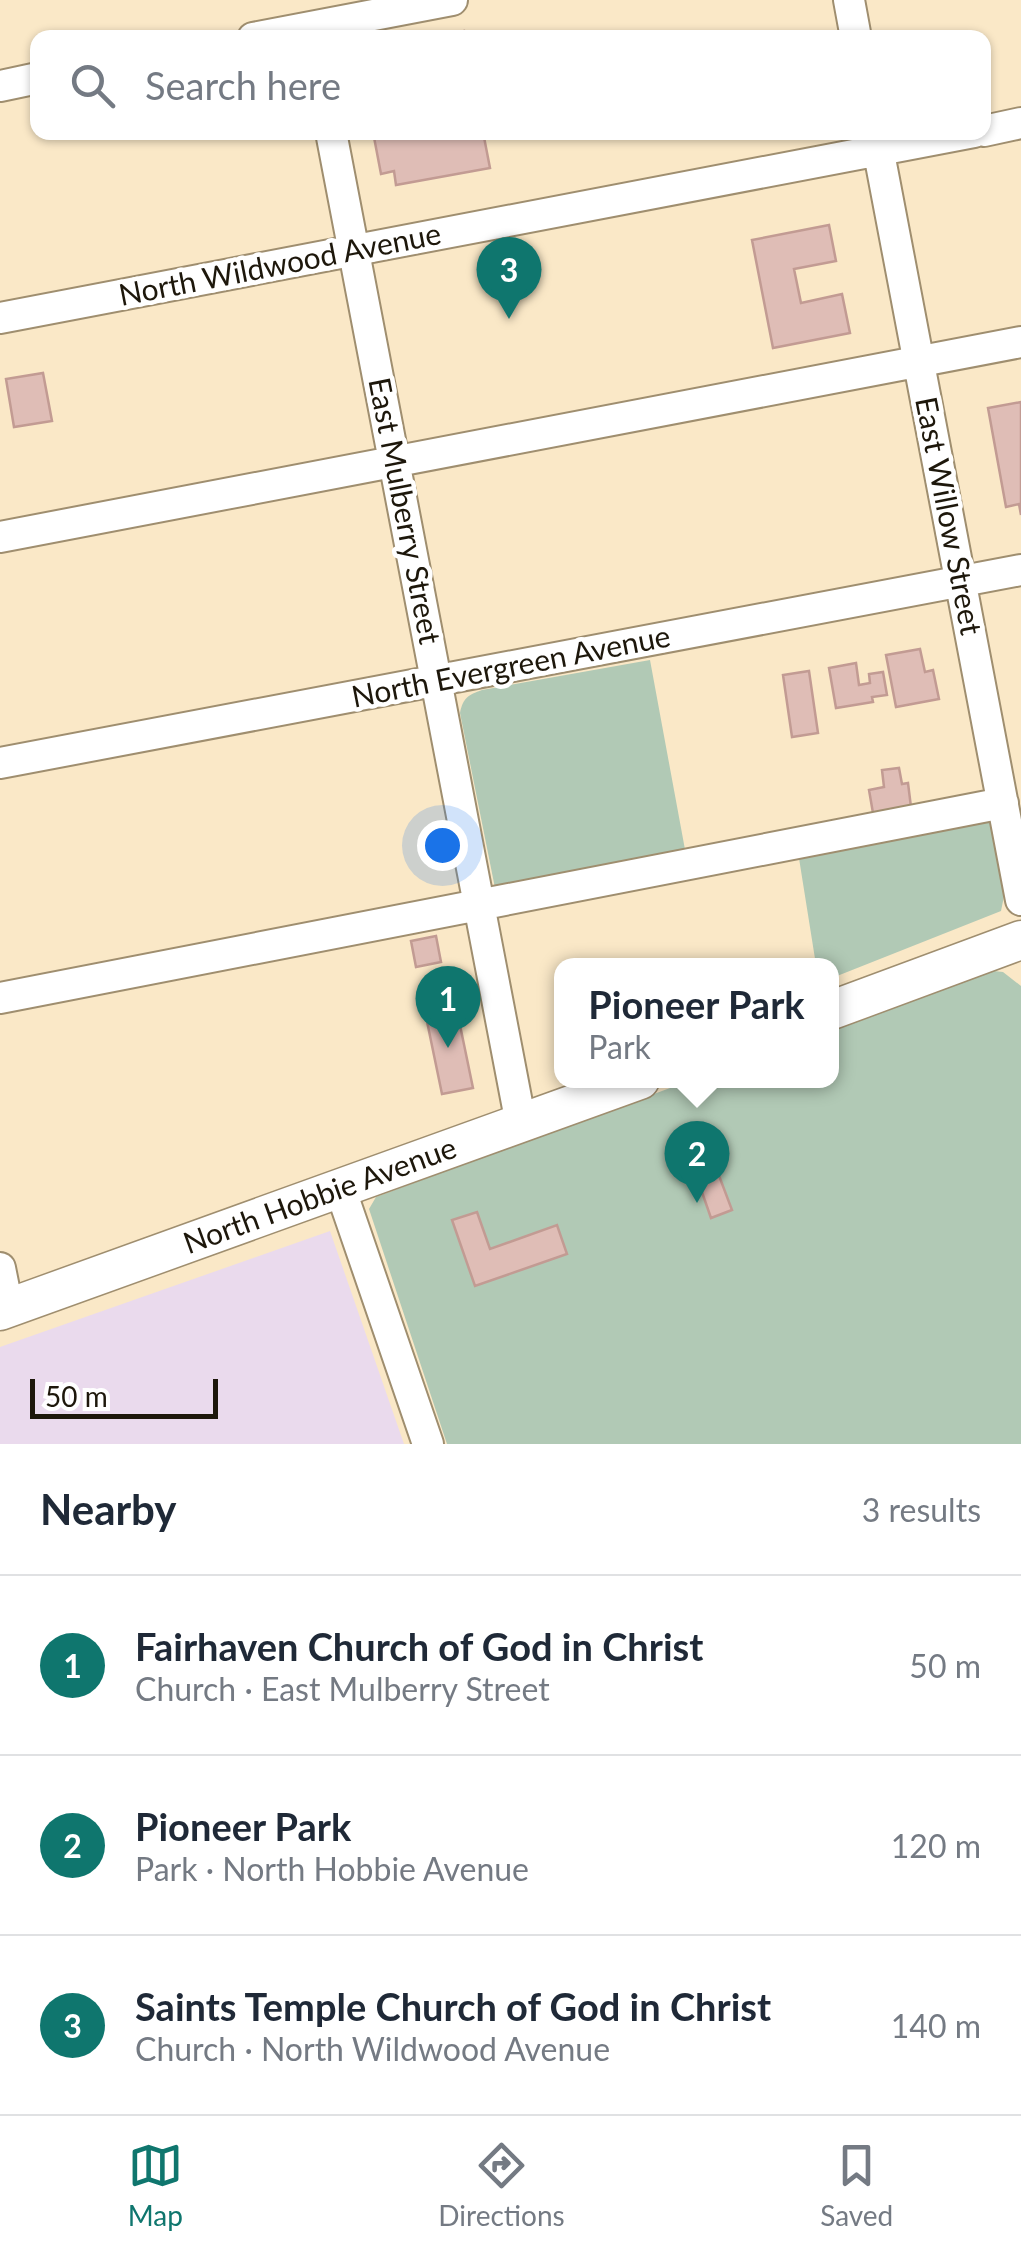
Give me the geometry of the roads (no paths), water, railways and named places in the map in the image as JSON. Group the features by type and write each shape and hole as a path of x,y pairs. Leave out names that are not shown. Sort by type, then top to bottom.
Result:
{"main road":[{"path":"839,1007 1021,940"},
{"name":"North Hobbie Avenue","path":"4,1310 618,1088"}],"street":[{"path":"280,30 310,21 452,0"},
{"path":"849,0 855,30"},
{"path":"0,86 30,80"},
{"path":"991,129 1021,124"},
{"name":"East Mulberry Street","path":"333,140 521,1124"},
{"name":"North Wildwood Avenue","path":"0,318 354,251 876,142"},
{"name":"East Willow Street","path":"876,142 1021,900"},
{"path":"0,537 1021,342"},
{"name":"North Evergreen Avenue","path":"0,764 1021,570"},
{"path":"0,998 1002,803"},
{"path":"340,1188 428,1444"},
{"path":"0,1268 4,1310"}],"place":[{"name":"Saints Temple Church of God in Christ","path":"509,319"},
{"name":"Fairhaven Church of God in Christ","path":"448,1048"},
{"name":"Pioneer Park","path":"697,1203"}]}
